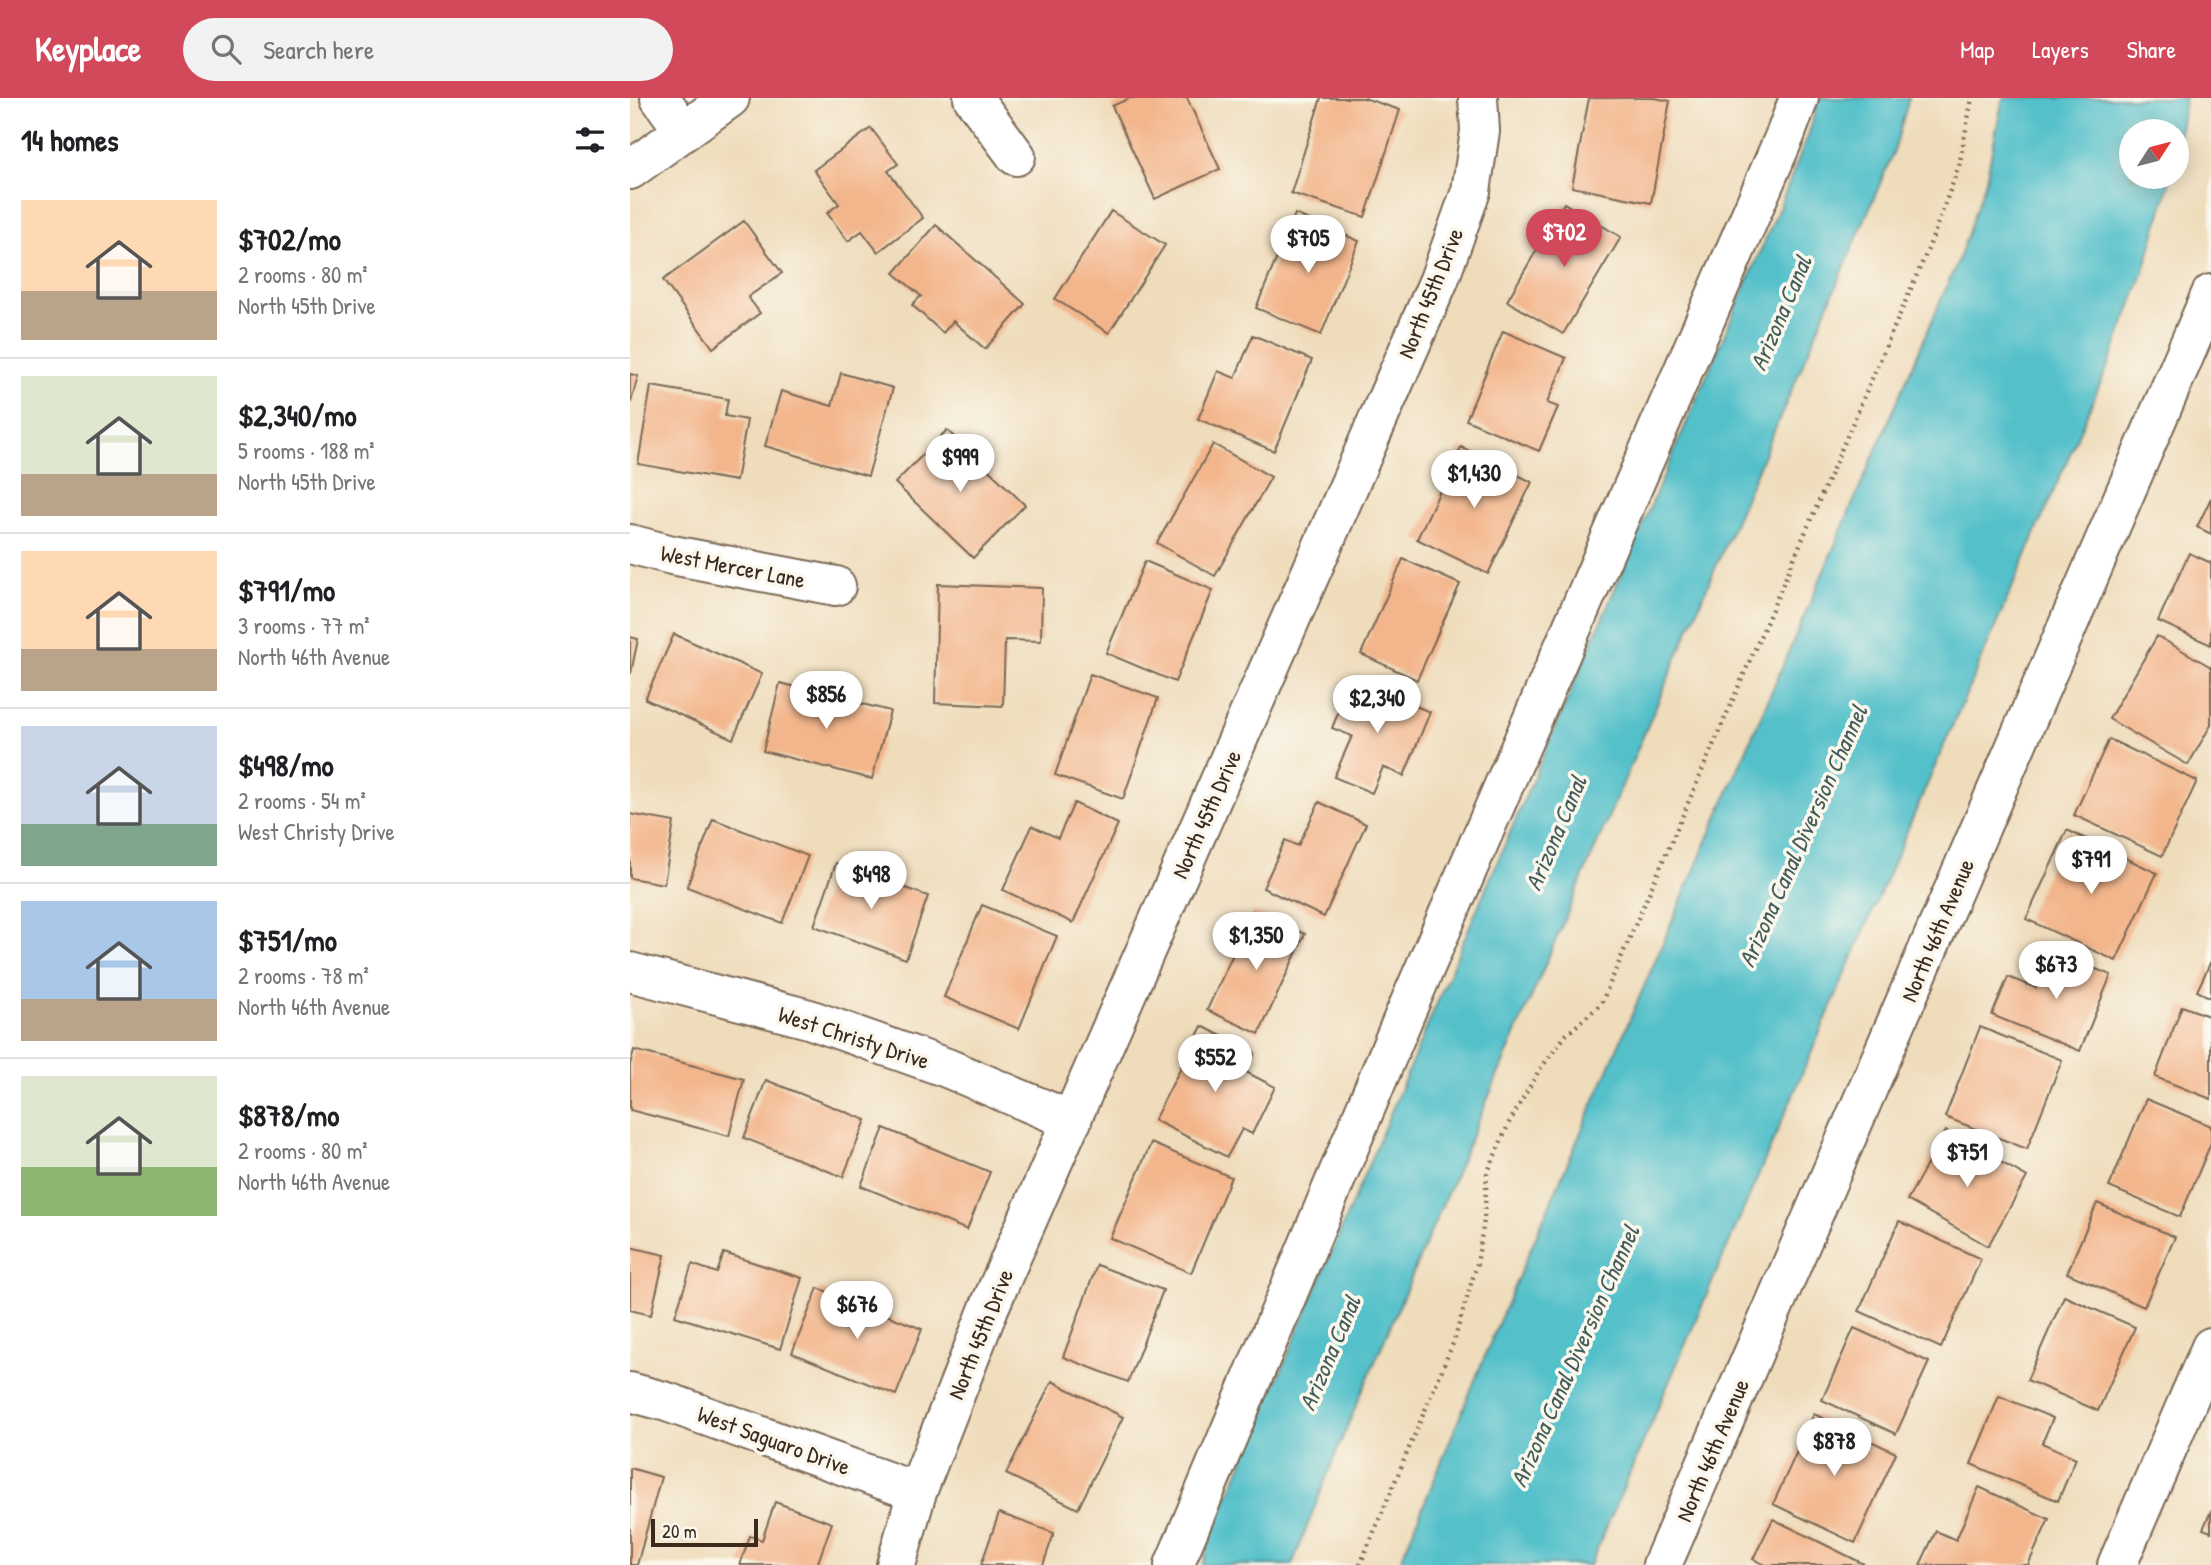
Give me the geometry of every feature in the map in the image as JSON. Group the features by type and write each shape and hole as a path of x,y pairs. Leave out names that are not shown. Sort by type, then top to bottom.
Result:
{"street":[{"path":"660,98 684,131"},
{"path":"630,170 730,98"},
{"path":"973,98 1016,156"},
{"name":"North 45th Drive","path":"896,1565 917,1492 989,1308 1439,280 1471,191 1480,131 1478,98"},
{"path":"1174,1565 1405,1014 1786,134 1799,98"},
{"name":"North 46th Avenue","path":"1662,1565 2211,294"},
{"name":"West Mercer Lane","path":"630,544 671,555 836,586"},
{"name":"West Christy Drive","path":"630,972 809,1019 947,1068 1072,1121"},
{"path":"2117,1565 2211,1347"},
{"name":"West Saguaro Drive","path":"630,1392 667,1402 917,1492"}],"path":[{"path":"1360,1565 1454,1341 1477,1264 1487,1174 1508,1123 1538,1072 1566,1035 1601,1004 1929,247 1959,166 1972,98"}],"water":[{"name":"Arizona Canal","path":"1819,98 1909,98 1894,151 1338,1448 1292,1565 1202,1565 1213,1532 1459,951 1779,208 1809,133"},
{"name":"Arizona Canal Diversion Channel","path":"2003,98 2185,98 2182,119 2119,119 2119,189 2168,189 2144,271 2113,354 1590,1565 1399,1565 1498,1324 1960,256 1986,180"}],"building":[{"path":"1130,98 1187,98 1220,169 1155,199 1112,106"},
{"path":"1321,98 1364,98 1400,110 1365,217 1291,193"},
{"path":"1589,98 1655,98 1670,101 1651,203 1572,187"},
{"path":"871,128 898,164 888,171 923,218 878,252 862,231 848,241 827,213 839,204 814,170"},
{"path":"1564,203 1621,237 1563,334 1507,301"},
{"path":"1111,211 1165,245 1109,333 1055,299"},
{"path":"1295,214 1359,241 1321,335 1256,308"},
{"path":"744,221 782,273 748,297 760,313 713,348 663,280"},
{"path":"936,225 1025,304 985,349 953,321 943,333 912,305 921,296 894,273"},
{"path":"1503,331 1566,358 1547,403 1558,407 1539,451 1466,420"},
{"path":"1253,335 1312,360 1274,451 1198,419 1218,371 1235,378"},
{"path":"841,373 893,388 868,476 765,446 781,391 832,406"},
{"path":"630,374 638,376 631,402 630,402"},
{"path":"651,386 728,399 725,416 747,420 736,481 638,464"},
{"path":"947,430 1025,505 973,558 895,483"},
{"path":"1213,444 1271,477 1215,576 1157,543"},
{"path":"1461,447 1532,482 1488,574 1417,539"},
{"path":"2211,498 2211,534 2197,527"},
{"path":"2189,553 2211,563 2211,645 2158,621"},
{"path":"1403,559 1460,584 1417,680 1361,654"},
{"path":"1145,561 1213,590 1175,682 1106,653"},
{"path":"938,584 1042,588 1041,641 1005,640 1003,706 935,703"},
{"path":"674,634 762,674 733,739 645,699"},
{"path":"2157,636 2211,667 2211,725 2188,765 2109,719"},
{"path":"630,637 638,639 631,673 630,673"},
{"path":"1090,674 1158,698 1123,799 1055,775"},
{"path":"1352,679 1430,712 1404,776 1383,767 1372,793 1334,777 1352,736 1332,728"},
{"path":"780,683 890,711 872,779 763,751"},
{"path":"2109,739 2197,781 2162,856 2074,815"},
{"path":"1319,802 1366,824 1324,917 1263,888 1285,840 1298,846"},
{"path":"1074,803 1118,824 1073,923 1003,890 1032,826 1058,838"},
{"path":"630,814 674,822 664,884 630,878"},
{"path":"713,819 808,856 782,923 687,887"},
{"path":"2067,830 2157,873 2116,961 2026,919"},
{"path":"836,863 928,896 906,959 814,926"},
{"path":"982,905 1057,936 1019,1029 944,997"},
{"path":"1253,911 1305,934 1259,1034 1207,1010"},
{"path":"2051,951 2111,975 2080,1051 1992,1015 2008,977 2036,988"},
{"path":"2211,961 2211,998 2197,991"},
{"path":"2182,1006 2211,1017 2211,1099 2155,1077"},
{"path":"1202,1026 1255,1053 1246,1072 1275,1087 1252,1134 1242,1129 1227,1157 1154,1120"},
{"path":"1980,1027 2062,1060 2027,1149 1945,1117"},
{"path":"634,1050 744,1079 729,1136 630,1110 630,1065"},
{"path":"766,1080 866,1120 843,1177 744,1138"},
{"path":"2146,1099 2211,1126 2211,1143 2180,1217 2109,1187"},
{"path":"884,1128 990,1172 967,1230 861,1186"},
{"path":"1946,1131 2027,1177 1988,1246 1907,1200"},
{"path":"1151,1143 1231,1177 1191,1273 1110,1238"},
{"path":"2097,1203 2175,1237 2144,1307 2067,1273"},
{"path":"1899,1221 1981,1259 1941,1348 1859,1311"},
{"path":"630,1247 665,1255 651,1315 630,1310"},
{"path":"724,1253 802,1278 780,1349 675,1316 692,1264 717,1273"},
{"path":"1097,1265 1163,1290 1128,1382 1063,1357"},
{"path":"818,1288 922,1329 896,1395 792,1353"},
{"path":"2064,1296 2135,1327 2098,1411 2027,1380"},
{"path":"1854,1328 1929,1362 1896,1434 1822,1400"},
{"path":"1052,1381 1123,1417 1078,1509 1006,1474"},
{"path":"1999,1396 2053,1418 2042,1443 2076,1458 2058,1501 1971,1464"},
{"path":"1814,1414 1896,1453 1855,1543 1773,1504"},
{"path":"630,1468 661,1477 637,1565 630,1565"},
{"path":"1979,1487 2049,1519 2028,1565 1920,1565 1936,1531 1956,1540"},
{"path":"775,1502 832,1523 817,1565 740,1565 750,1536 762,1540"},
{"path":"2211,1511 2211,1532 2203,1529"},
{"path":"999,1513 1054,1533 1043,1565 981,1565"},
{"path":"1773,1519 1866,1565 1765,1565 1753,1559"}]}
